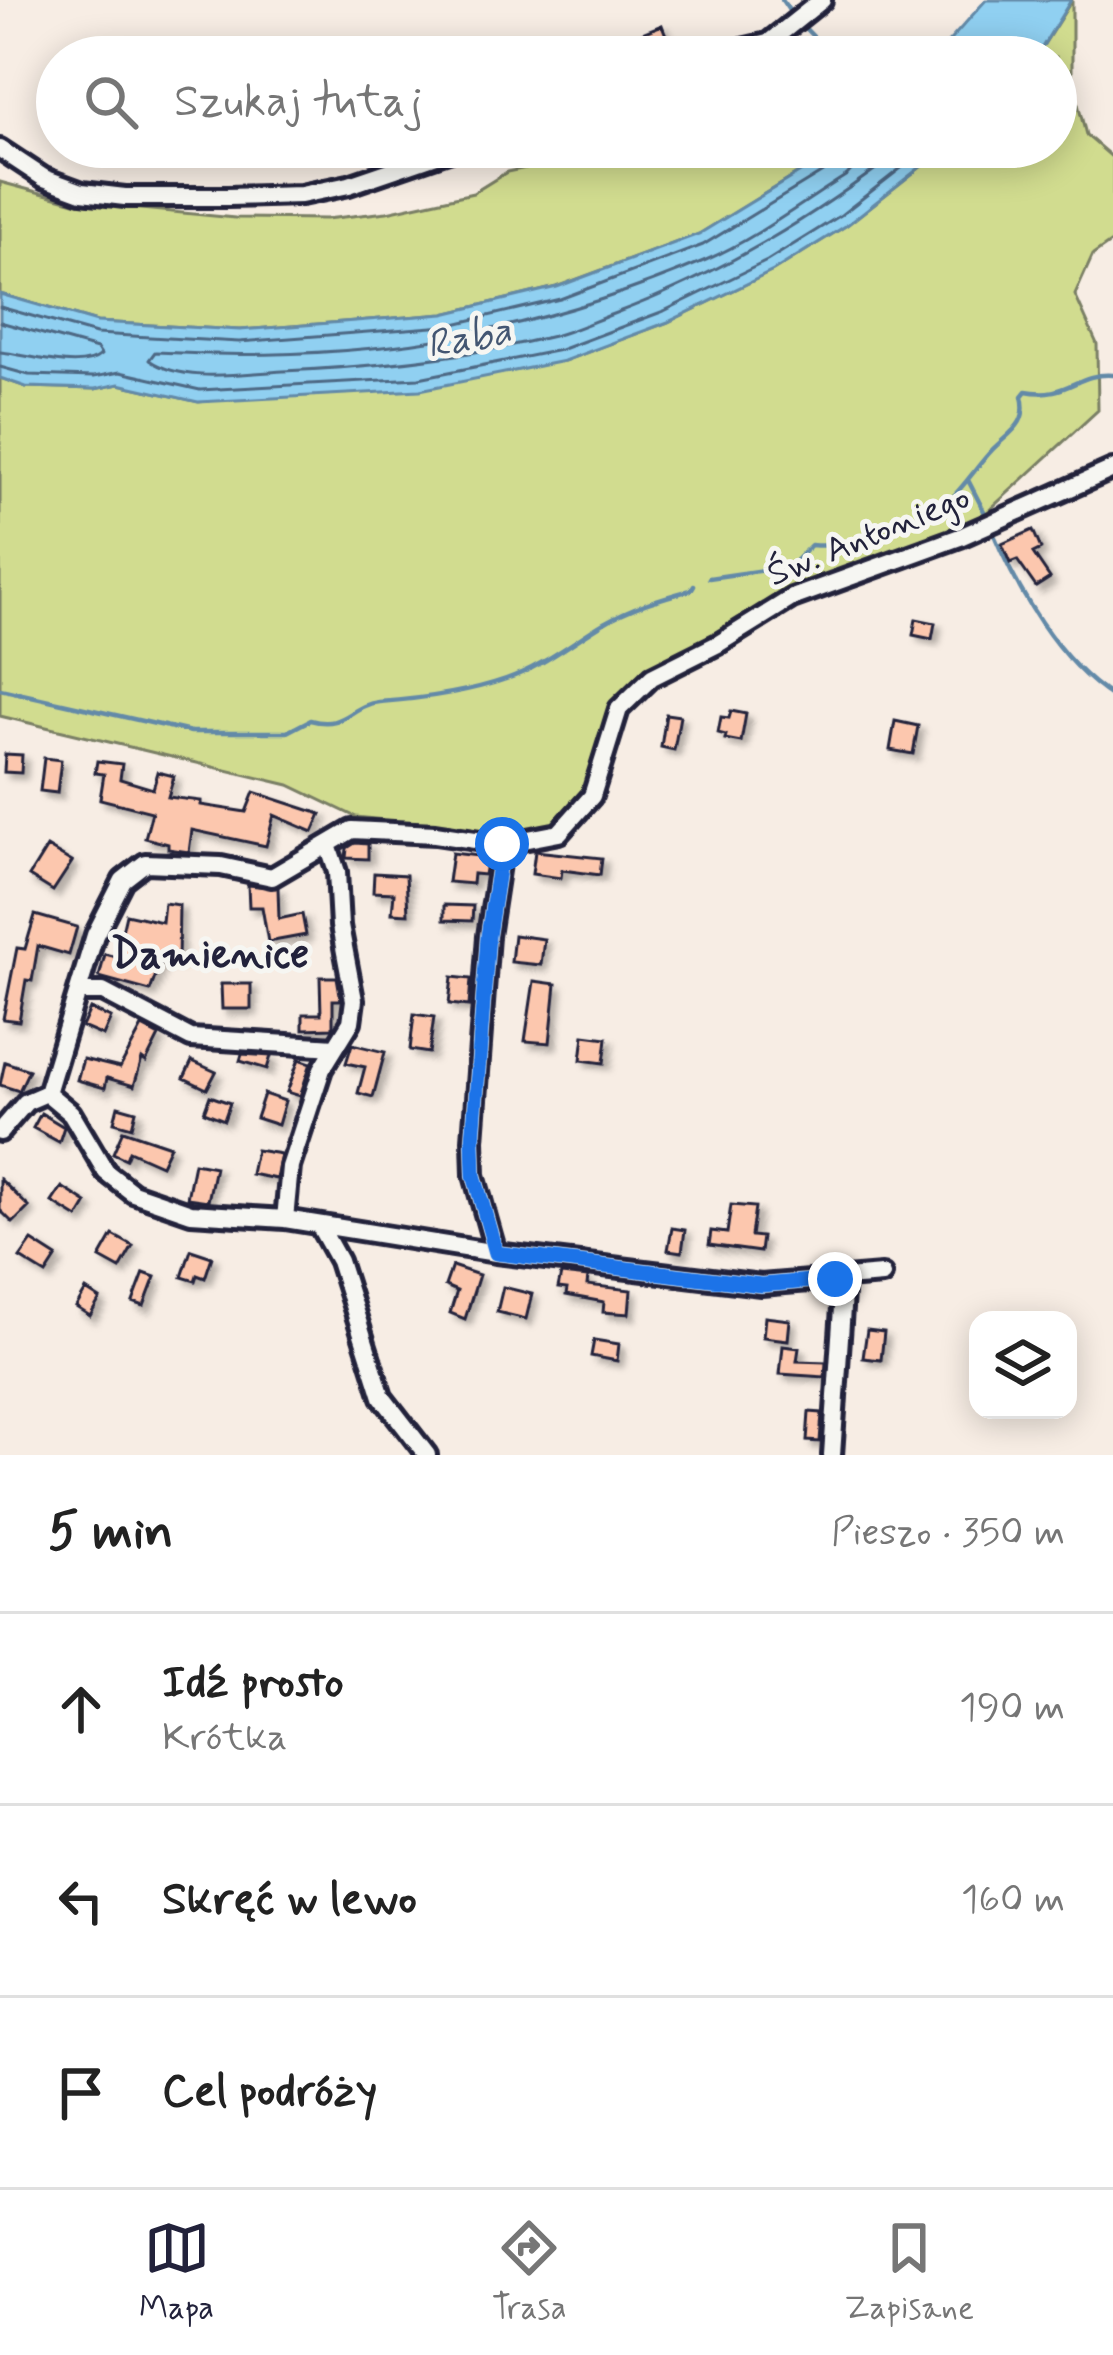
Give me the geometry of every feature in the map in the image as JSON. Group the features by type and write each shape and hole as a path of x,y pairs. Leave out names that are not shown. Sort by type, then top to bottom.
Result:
{"street":[{"path":"777,36 822,0"},
{"path":"0,149 44,178 82,192 124,197 317,192 393,168"},
{"name":"Św. Antoniego","path":"47,1093 95,934 123,880 145,863 221,866 272,877 352,830 435,834 502,844 560,833 592,796 619,709 652,676 718,644 792,598 960,537 1113,469"},
{"path":"285,1219 290,1167 322,1069 351,1022 354,1000 340,926 337,872 328,844"},
{"path":"496,1253 474,1175 473,1140 488,936 502,844"},
{"path":"78,992 103,992 191,1038 335,1047"},
{"path":"2,1125 26,1102 47,1093 71,1113 106,1172 133,1193 191,1213 285,1219 496,1253 761,1285 882,1275"},
{"path":"319,1225 339,1261 382,1397 427,1455"},
{"path":"832,1455 842,1293 835,1279"}],"green space":[{"path":"1072,0 1072,36 1049,36"},
{"path":"1077,100 1086,135 1113,158 1113,241 1093,255 1075,295 1097,344 1098,410 960,537 792,598 652,677 619,709 592,796 559,833 502,844 470,829 356,817 289,785 0,716 0,378 26,387 95,389 119,384 199,402 564,361 668,322 773,271 847,225 919,168 1077,168"},
{"path":"526,168 807,168 699,234 556,287 444,314 240,330 97,322 0,294 0,182 78,203 235,218 326,219 387,212 473,193 507,172"}],"water":[{"path":"986,0 1071,0 1049,36 954,36"},
{"name":"Raba","path":"807,168 919,168 847,225 773,271 668,322 564,361 420,390 198,402 119,384 95,389 26,387 0,378 0,294 97,322 240,330 444,314 557,287 699,234"}],"building":[{"path":"662,25 666,36 637,36"},
{"path":"1033,530 1041,549 1033,553 1050,578 1036,587 1017,560 1010,563 1002,544"},
{"path":"916,619 935,623 932,639 913,635"},
{"path":"731,711 746,714 741,742 718,733 721,717 729,718"},
{"path":"666,714 680,716 674,750 661,747"},
{"path":"895,721 918,726 913,754 890,750"},
{"path":"5,754 22,755 21,773 4,772"},
{"path":"44,758 61,760 57,793 40,791"},
{"path":"97,761 122,764 120,779 153,789 158,772 174,776 168,797 201,801 201,805 246,812 254,792 321,814 313,832 274,815 266,846 192,830 189,852 168,849 168,844 145,838 152,812 100,799 104,774 95,773"},
{"path":"368,844 368,859 346,858 347,848"},
{"path":"47,847 72,862 53,891 29,876"},
{"path":"535,851 602,858 600,875 562,870 561,878 532,874"},
{"path":"452,853 487,857 484,875 473,874 472,884 448,882"},
{"path":"374,873 406,875 408,914 392,913 394,893 373,892"},
{"path":"248,885 278,888 279,919 302,914 306,935 268,942 262,907 249,907"},
{"path":"164,903 179,905 178,962 161,961 150,991 99,977 105,954 116,957 126,914 162,922"},
{"path":"444,905 473,906 472,921 444,920"},
{"path":"35,915 77,927 69,955 38,946 19,1021 3,1019 17,948 25,949"},
{"path":"514,935 544,939 541,965 511,962"},
{"path":"320,977 337,977 341,1000 333,1000 333,1028 303,1029 303,1014 321,1014"},
{"path":"452,977 471,979 469,1006 449,1004"},
{"path":"534,981 556,984 550,1043 525,1041"},
{"path":"221,984 251,984 251,1009 222,1009"},
{"path":"90,1009 111,1018 103,1036 82,1027"},
{"path":"414,1014 434,1017 429,1053 410,1050"},
{"path":"142,1027 159,1036 146,1062 142,1059 134,1086 107,1078 105,1088 77,1080 83,1059 120,1068"},
{"path":"584,1035 607,1038 604,1063 581,1060"},
{"path":"352,1044 385,1052 373,1097 358,1093 365,1067 346,1063"},
{"path":"242,1054 271,1056 267,1069 240,1061"},
{"path":"299,1059 311,1063 300,1096 287,1092"},
{"path":"192,1061 216,1072 207,1089 184,1078"},
{"path":"5,1062 29,1070 19,1091 0,1085"},
{"path":"264,1094 285,1101 278,1125 256,1118"},
{"path":"210,1096 230,1103 224,1120 204,1112"},
{"path":"118,1106 136,1111 132,1127 114,1122"},
{"path":"41,1113 64,1127 59,1142 33,1128"},
{"path":"123,1130 170,1146 161,1165 129,1151 126,1159 113,1153"},
{"path":"256,1150 281,1154 276,1179 251,1174"},
{"path":"194,1163 215,1167 208,1201 187,1198"},
{"path":"0,1179 29,1207 13,1223 0,1210"},
{"path":"62,1187 87,1203 78,1218 52,1202"},
{"path":"731,1205 755,1207 751,1236 762,1237 760,1252 709,1245 711,1231 727,1233"},
{"path":"672,1228 685,1230 682,1252 668,1250"},
{"path":"113,1235 133,1246 120,1269 100,1258"},
{"path":"32,1241 57,1257 46,1274 20,1258"},
{"path":"191,1250 212,1257 205,1278 182,1277"},
{"path":"452,1266 479,1275 465,1319 450,1313 457,1291 445,1286"},
{"path":"144,1273 155,1277 144,1306 133,1302"},
{"path":"561,1274 588,1277 587,1285 631,1290 629,1314 603,1312 604,1302 566,1295 567,1289 558,1288"},
{"path":"503,1287 532,1294 526,1319 497,1312"},
{"path":"86,1290 100,1299 90,1316 76,1307"},
{"path":"765,1317 790,1320 788,1340 763,1337"},
{"path":"867,1330 884,1332 881,1360 863,1358"},
{"path":"594,1340 619,1344 617,1361 591,1356"},
{"path":"783,1346 799,1348 797,1361 826,1362 825,1377 780,1374"},
{"path":"809,1412 822,1413 820,1442 807,1441"}],"waterway":[{"path":"782,0 792,15"},
{"path":"802,25 813,36"},
{"path":"709,578 778,568 793,563 811,545 848,542 885,525 930,515 951,499 1016,427 1026,391 1052,391 1090,377 1113,375"},
{"path":"968,480 987,517"},
{"path":"992,530 1041,622 1074,664 1113,697"},
{"path":"0,689 191,732 287,732 310,720 332,722 369,704 443,695 506,679 614,617 694,585"}],"district":[{"name":"Damienice","path":"210,955"}],"route":[{"path":"502,844 488,936 473,1140 474,1175 496,1253 761,1285 835,1279"}]}
